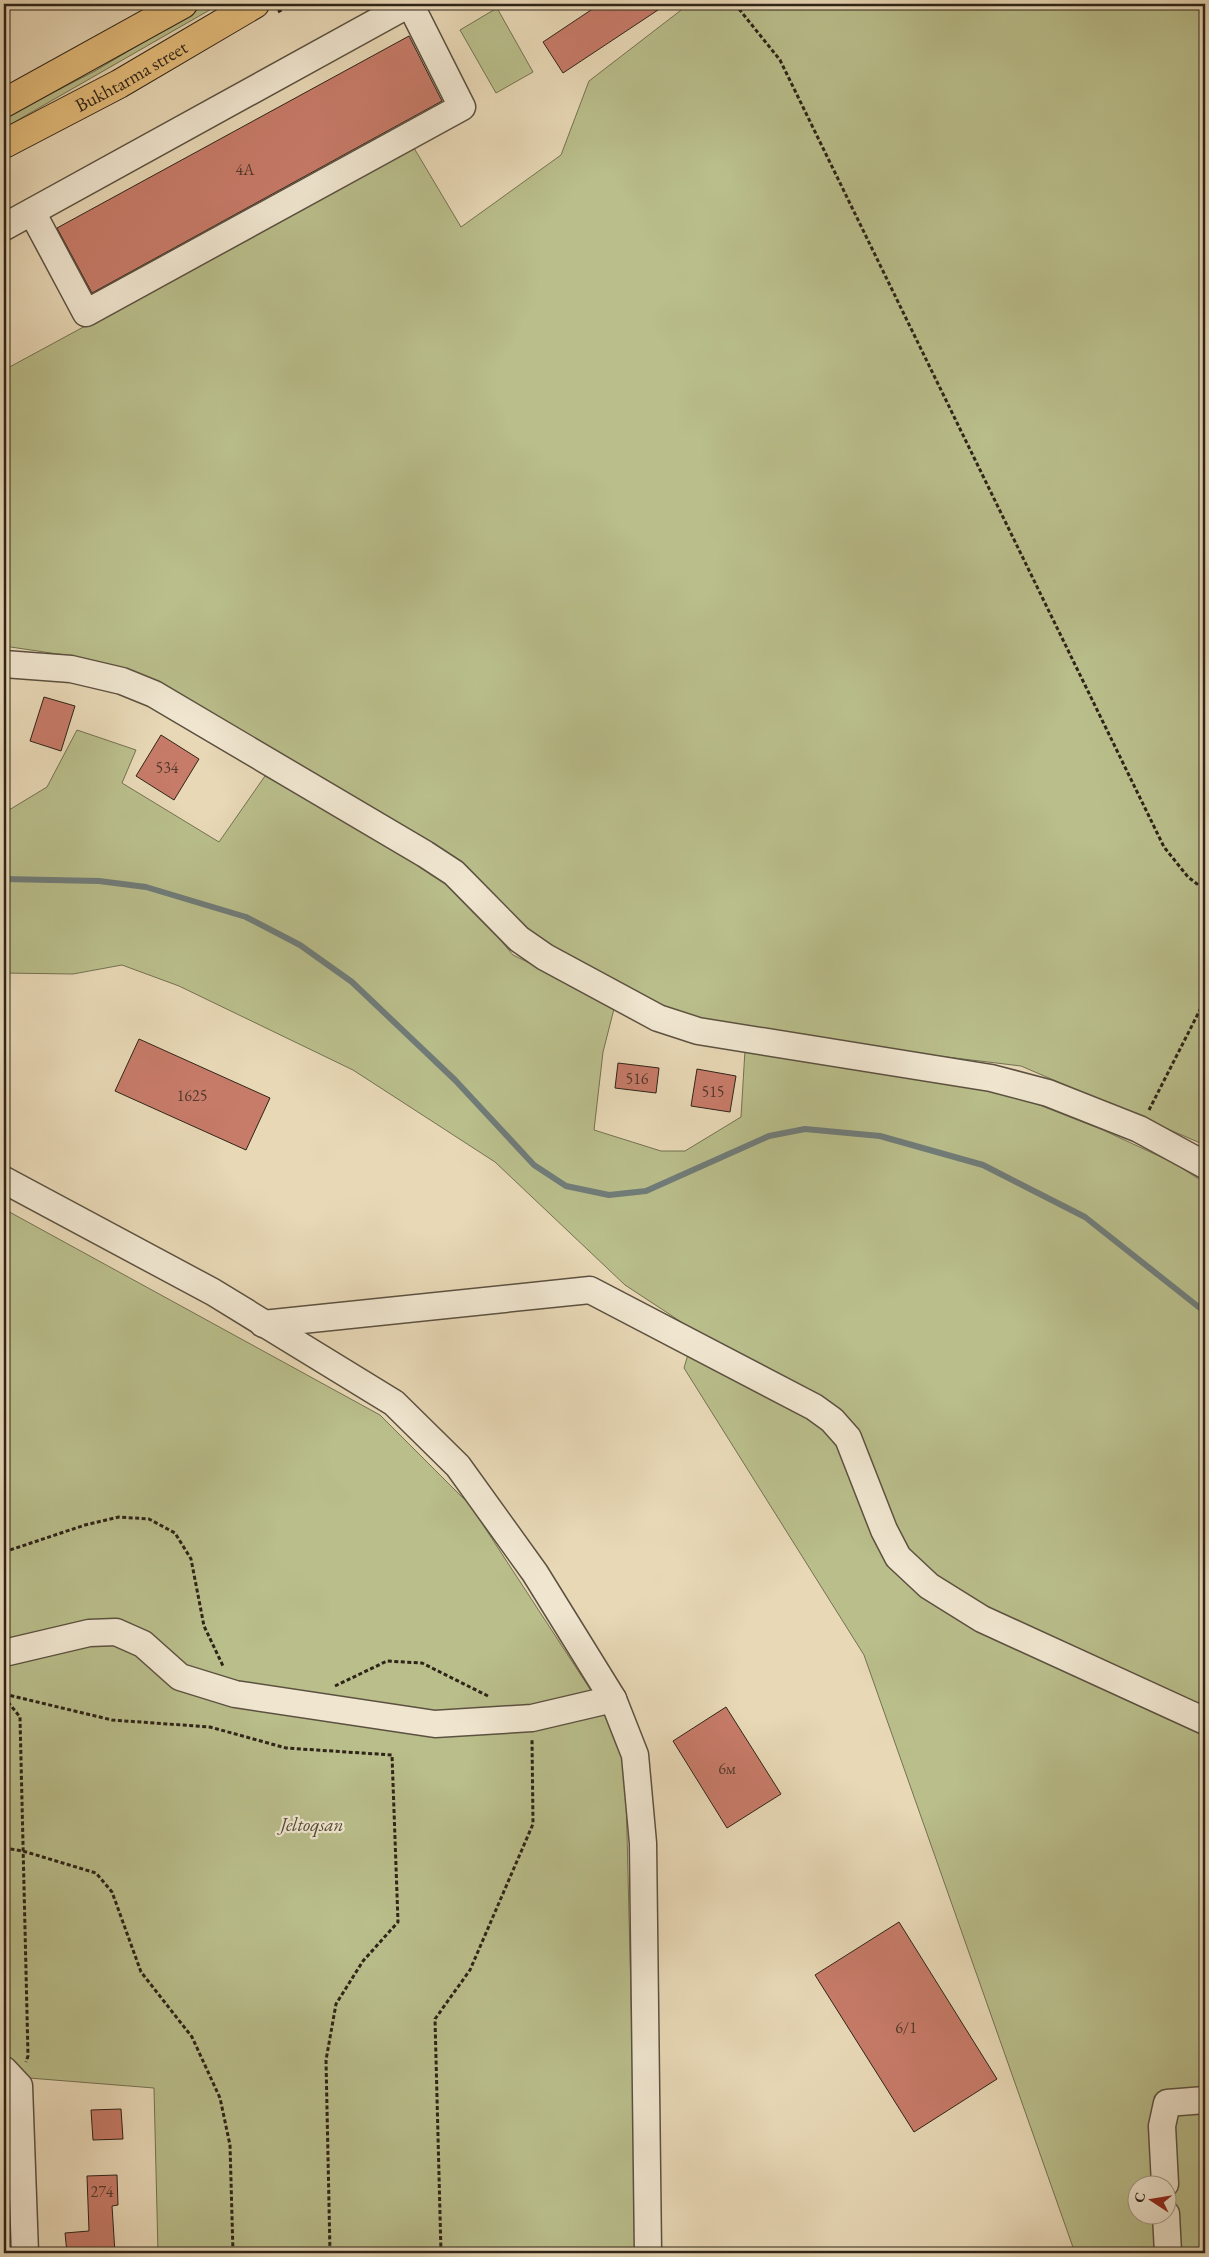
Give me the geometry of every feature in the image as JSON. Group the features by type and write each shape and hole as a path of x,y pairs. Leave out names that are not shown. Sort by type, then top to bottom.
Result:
{"main road":[{"name":"Bukhtarma street","path":"4,102 183,4"},
{"name":"Bukhtarma street","path":"4,144 119,84 255,4"}],"street":[{"path":"4,227 409,4 462,107 86,313 32,212"},
{"path":"4,664 71,669 122,681 154,694 425,854 454,873 494,916 519,939 545,957 658,1018 698,1030 991,1078 1048,1092 1139,1129 1205,1165"},
{"path":"4,1180 213,1292 394,1404 458,1466 535,1573 613,1699 635,1755 643,1842 648,2253"},
{"path":"263,1324 590,1290 814,1407 832,1420 848,1438 884,1530 898,1557 929,1586 982,1619 1205,1721"},
{"path":"4,1652 89,1633 116,1632 142,1644 180,1677 235,1694 435,1724 532,1718 613,1699"},
{"path":"12,2078 25,2253"},
{"path":"1164,2174 1162,2126 1167,2103 1205,2100"},
{"path":"1167,2224 1168,2253"}],"path":[{"path":"735,4 780,60 1164,847 1188,878 1205,890"},
{"path":"1139,1129 1205,1000"},
{"path":"4,1552 85,1525 119,1517 149,1519 175,1534 191,1559 204,1626 235,1694"},
{"path":"304,1704 346,1679 387,1661 422,1663 498,1701"},
{"path":"4,1695 20,1717 28,2056 12,2078"},
{"path":"4,1695 112,1720 210,1727 286,1748 392,1755 398,1922 363,1961 336,2004 326,2060 330,2253"},
{"path":"441,2253 435,2019 470,1970 532,1824 532,1718"},
{"path":"4,1848 23,1851 96,1873 112,1892 141,1972 192,2037 220,2098 230,2144 233,2253"}],"green space":[{"path":"207,4 220,4 4,128 4,118 95,71"},
{"path":"689,4 1205,4 1205,1145 1021,1066 715,1029 670,1013 525,935 466,872 71,656 4,646 4,370 414,148 461,227 561,155 589,81"},
{"path":"497,8 533,72 496,93 460,30"},
{"path":"77,730 136,750 122,783 219,842 265,776 444,873 513,955 615,1005 603,1052 594,1130 661,1151 685,1151 741,1117 745,1050 853,1062 1019,1097 1103,1130 1174,1163 1205,1183 1205,2253 1075,2253 864,1655 684,1368 695,1331 625,1285 495,1162 353,1070 179,986 122,965 73,974 4,973 4,813 47,787"},
{"name":"Jeltoqsan","path":"4,1209 380,1415 470,1505 590,1689 625,1752 634,2119 635,2253 158,2253 154,2088 4,2076"}],"building":[{"path":"600,4 667,4 563,73 543,42"},
{"path":"409,36 442,101 92,293 57,228"},
{"path":"44,697 75,706 61,751 30,741"},
{"path":"161,735 199,759 174,800 136,776"},
{"path":"139,1039 270,1098 246,1150 115,1091"},
{"path":"618,1063 659,1068 656,1093 615,1088"},
{"path":"697,1069 736,1076 730,1112 691,1106"},
{"path":"726,1707 781,1794 727,1828 673,1741"},
{"path":"899,1922 997,2079 914,2132 815,1975"},
{"path":"121,2109 123,2139 93,2140 91,2110"},
{"path":"117,2175 118,2205 112,2206 115,2253 67,2253 65,2233 89,2231 87,2176"}],"waterway":[{"path":"4,879 99,881 146,887 246,917 300,945 352,982 455,1080 534,1165 566,1186 609,1195 646,1191 769,1136 805,1129 880,1136 983,1165 1085,1217 1205,1312"}]}
